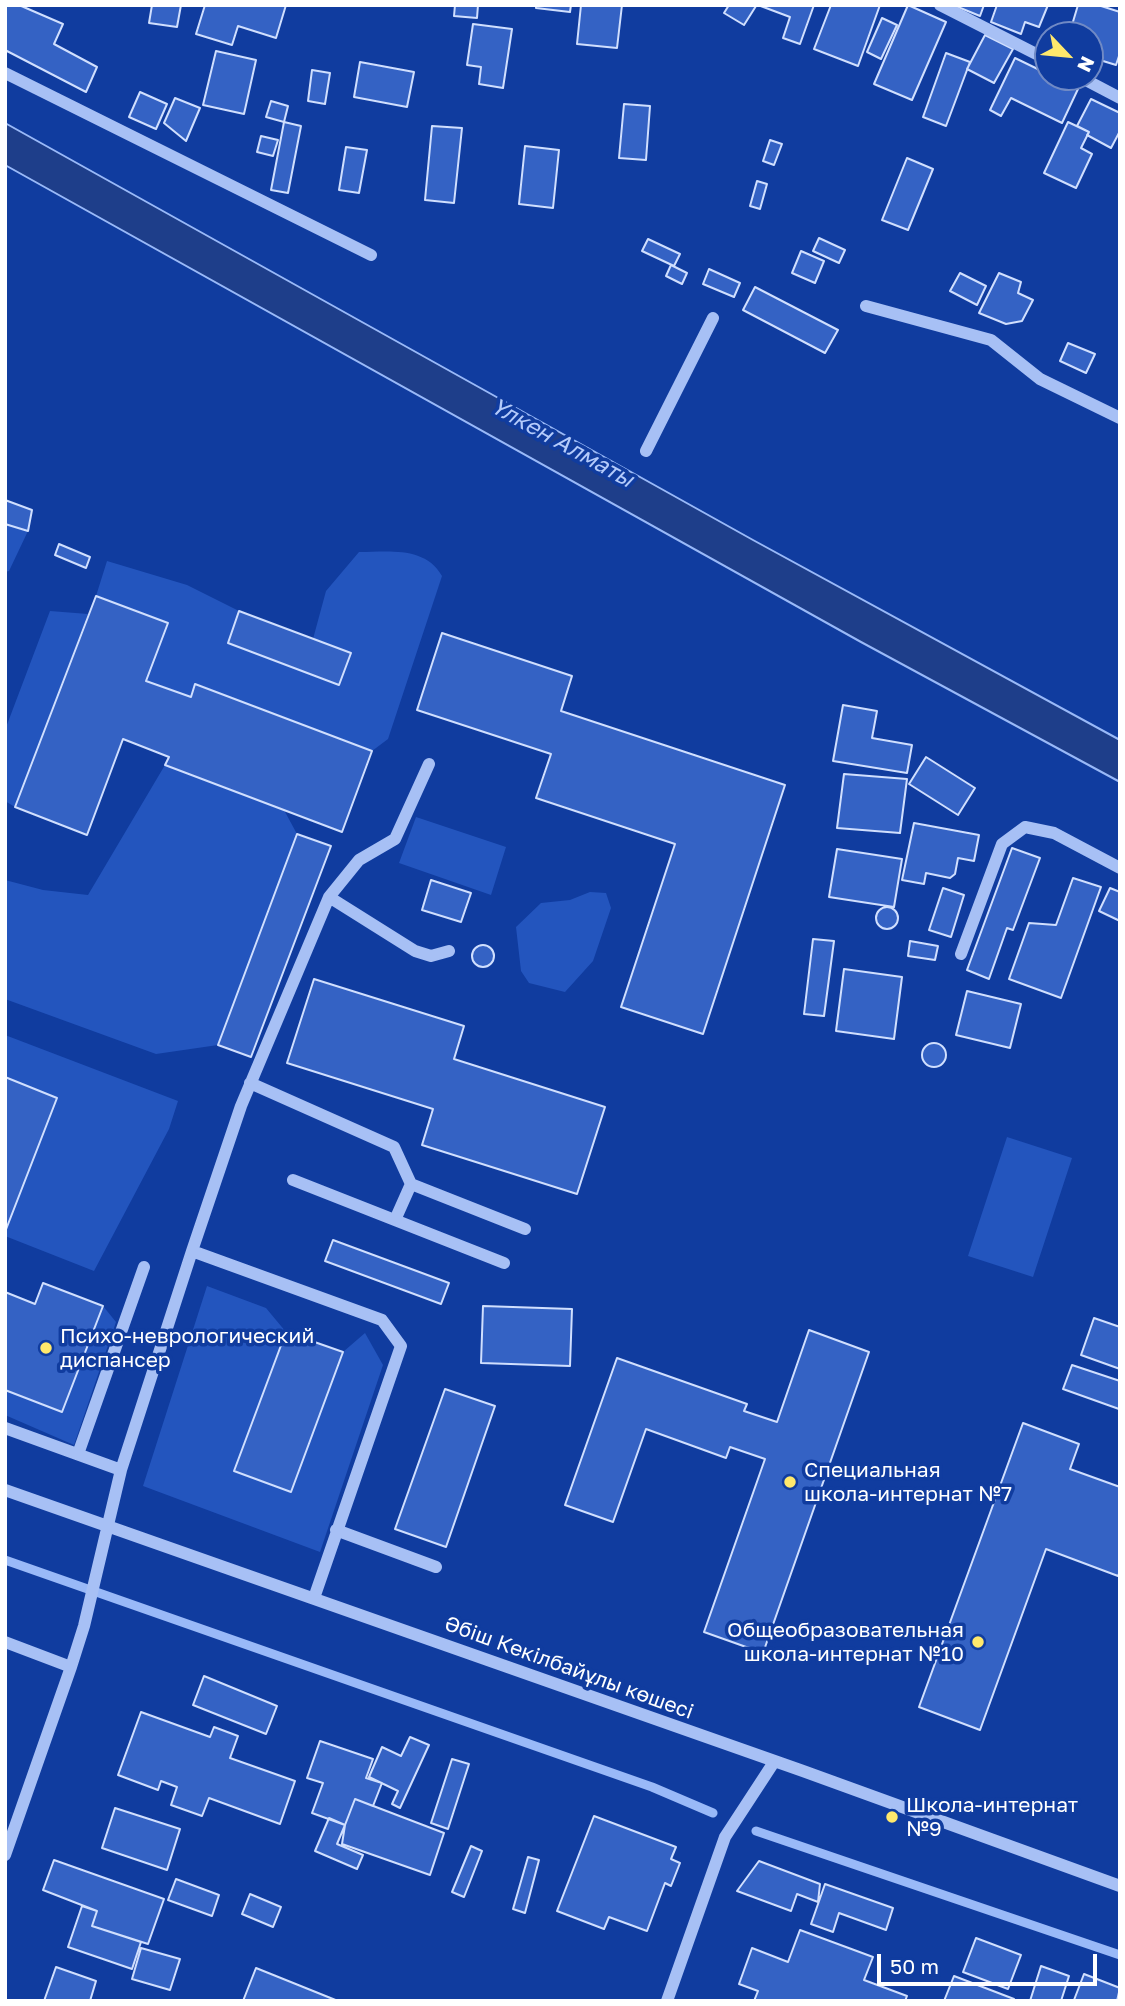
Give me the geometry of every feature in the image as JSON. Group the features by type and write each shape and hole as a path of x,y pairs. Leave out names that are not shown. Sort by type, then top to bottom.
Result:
{"street":[{"path":"940,5 1034,53"},
{"path":"5,73 371,255"},
{"path":"1104,90 1120,98"},
{"path":"866,306 991,340 1040,379 1120,418"},
{"path":"646,451 713,318"},
{"path":"5,1855 71,1667 121,1470 191,1251 250,1083 329,897 359,860 395,839 429,764"},
{"path":"961,954 1002,844 1025,827 1054,833 1120,868"},
{"path":"329,897 415,951 431,956 449,951"},
{"path":"250,1083 394,1147 411,1184 525,1228"},
{"path":"293,1180 504,1264"},
{"path":"395,1220 411,1184"},
{"path":"191,1251 382,1320 401,1346 314,1598"},
{"path":"78,1454 144,1267"},
{"path":"5,1428 121,1470"},
{"name":"Әбіш Кекілбайұлы көшесі","path":"5,1490 1120,1886"},
{"path":"336,1530 436,1567"},
{"path":"5,1642 71,1667"},
{"path":"667,2001 725,1837 774,1762"}],"shaded area":[{"path":"5,524 28,531 9,571 5,572"},
{"path":"359,552 416,555 435,566 442,576 388,739 372,751 196,684 191,697 146,681 167,623 96,596 107,561 187,585 239,611 228,643 339,685 351,653 313,639 326,591"},
{"path":"50,611 88,614 15,807 5,801 5,730"},
{"path":"165,765 284,810 297,834 218,1045 156,1054 5,999 5,880 43,890 88,895"},
{"path":"416,817 506,847 491,895 399,863"},
{"path":"590,892 606,893 611,908 593,961 565,992 529,983 521,971 516,927 541,903 570,900"},
{"path":"5,1035 178,1101 169,1129 94,1271 5,1236 57,1098 5,1077"},
{"path":"1007,1137 1072,1158 1033,1277 968,1256"},
{"path":"207,1286 266,1308 286,1332 235,1471 291,1491 343,1352 365,1333 383,1365 320,1552 143,1486"},
{"path":"103,1306 116,1322 74,1445 5,1415 5,1390 62,1412"}],"water":[{"name":"Үлкен Алматы","path":"5,123 753,540 1120,740 1120,782 861,642 5,165"}],"building":[{"path":"5,5 19,5 63,24 54,44 97,67 86,92 5,50"},
{"path":"152,5 181,5 177,27 149,23"},
{"path":"205,5 286,5 276,38 238,26 232,45 196,34"},
{"path":"455,5 478,5 477,18 454,16"},
{"path":"536,5 571,5 570,12 536,8"},
{"path":"581,5 622,5 617,48 577,44"},
{"path":"729,5 756,6 744,25 724,13"},
{"path":"758,5 814,5 800,44 783,38 790,17"},
{"path":"831,5 880,5 858,66 814,49"},
{"path":"908,5 946,22 912,100 874,84"},
{"path":"953,5 984,5 980,16"},
{"path":"997,5 1048,5 1041,21 1034,21 1034,25 1025,22 1021,34 991,22"},
{"path":"1078,5 1098,5 1120,12 1120,53 1116,65 1104,61 1104,21 1073,21"},
{"path":"882,18 897,25 881,59 867,52"},
{"path":"473,24 512,29 503,88 479,84 481,67 467,65"},
{"path":"985,35 1013,49 994,83 967,69"},
{"path":"216,51 256,60 244,114 203,105"},
{"path":"946,53 970,62 946,126 923,117"},
{"path":"1015,58 1034,67 1034,91 1077,91 1062,123 1011,98 1001,116 990,110"},
{"path":"360,62 414,72 407,107 354,97"},
{"path":"312,70 330,73 325,104 308,101"},
{"path":"140,92 167,104 156,129 129,117"},
{"path":"175,98 200,108 186,141 164,123"},
{"path":"1091,99 1120,113 1120,131 1111,148 1087,135 1089,132 1077,126"},
{"path":"271,101 288,106 284,122 266,117"},
{"path":"624,104 650,106 646,160 619,158"},
{"path":"284,122 301,126 288,193 271,190"},
{"path":"1068,122 1089,132 1081,148 1092,154 1076,188 1044,173"},
{"path":"432,126 462,128 454,203 425,200"},
{"path":"261,136 278,140 273,156 257,152"},
{"path":"770,140 782,144 774,165 763,161"},
{"path":"525,146 559,150 553,208 519,204"},
{"path":"346,147 367,150 359,193 339,190"},
{"path":"907,158 933,169 908,230 882,220"},
{"path":"757,181 767,184 760,209 750,206"},
{"path":"819,238 845,250 839,263 813,251"},
{"path":"648,239 680,254 674,266 642,251"},
{"path":"801,251 824,261 815,283 792,273"},
{"path":"671,265 687,273 682,284 666,276"},
{"path":"709,269 740,283 734,297 703,284"},
{"path":"960,273 986,286 977,305 950,291"},
{"path":"999,273 1021,282 1018,293 1033,300 1022,321 1006,324 979,313"},
{"path":"755,287 838,330 825,353 743,310"},
{"path":"1068,343 1095,354 1086,373 1060,361"},
{"path":"5,500 32,510 28,531 5,524"},
{"path":"59,544 90,557 86,568 55,555"},
{"path":"96,596 168,623 146,681 191,697 195,684 372,751 342,832 165,765 169,757 123,739 87,835 15,807"},
{"path":"239,611 351,653 339,685 228,643"},
{"path":"442,633 572,676 561,711 785,785 703,1034 621,1007 675,844 536,798 551,754 417,710"},
{"path":"843,705 877,711 872,738 912,745 907,773 833,761"},
{"path":"926,757 975,788 958,815 909,784"},
{"path":"844,774 907,779 900,833 837,828"},
{"path":"914,823 979,835 974,861 958,858 955,874 950,878 926,873 924,884 902,880"},
{"path":"297,834 331,846 251,1057 218,1045"},
{"path":"1012,848 1040,858 1013,930 1007,928 989,979 967,970"},
{"path":"837,849 902,859 894,907 829,897"},
{"path":"1073,878 1101,887 1061,998 1009,979 1029,923 1056,925"},
{"path":"431,880 471,893 461,922 422,910"},
{"path":"943,888 964,895 951,937 929,930"},
{"path":"1110,888 1120,892 1120,921 1099,911"},
{"path":"887,907 897,914 898,918 891,928 887,929 877,922 876,918 883,908"},
{"path":"813,939 834,941 824,1016 804,1014"},
{"path":"910,941 938,946 935,960 908,956"},
{"path":"479,945 487,945 494,952 494,960 487,967 479,967 472,960 472,952"},
{"path":"844,969 902,977 894,1039 836,1031"},
{"path":"314,979 464,1026 454,1059 605,1107 577,1194 422,1145 433,1109 287,1063"},
{"path":"967,991 1021,1004 1010,1048 956,1035"},
{"path":"934,1043 943,1046 946,1055 943,1064 934,1067 925,1064 922,1055 925,1046"},
{"path":"5,1077 57,1098 5,1232"},
{"path":"333,1240 449,1283 441,1304 325,1261"},
{"name":"Психо-неврологический диспансер","path":"43,1283 103,1306 62,1412 5,1390 5,1292 35,1304"},
{"path":"483,1306 572,1309 570,1366 481,1363"},
{"path":"1094,1318 1120,1327 1120,1369 1081,1355"},
{"name":"Специальная школа-интернат №7","path":"809,1330 869,1352 763,1653 704,1632 765,1459 730,1447 726,1458 646,1429 613,1522 565,1505 617,1358 747,1404 744,1411 777,1422"},
{"path":"286,1332 343,1352 291,1492 234,1471"},
{"path":"1072,1365 1120,1381 1119,1409 1063,1389"},
{"path":"445,1389 495,1406 446,1547 395,1529"},
{"name":"Общеобразовательная школа-интернат №10","path":"1023,1423 1079,1444 1070,1469 1120,1487 1120,1571 1118,1576 1046,1549 980,1730 919,1707"},
{"path":"204,1676 277,1706 266,1734 193,1705"},
{"path":"141,1712 210,1737 214,1727 238,1736 230,1758 295,1781 280,1824 209,1798 202,1816 171,1805 177,1787 161,1781 158,1790 118,1775"},
{"path":"410,1737 429,1745 400,1808 392,1804 398,1791 369,1777 382,1747 401,1756"},
{"path":"320,1741 373,1759 366,1778 382,1783 373,1806 355,1799 345,1825 312,1813 323,1783 307,1778"},
{"path":"452,1759 469,1764 448,1829 431,1823"},
{"path":"355,1799 444,1833 430,1875 342,1844 345,1825"},
{"path":"115,1808 180,1829 167,1870 102,1848"},
{"path":"594,1816 676,1847 671,1859 680,1863 671,1886 665,1883 647,1931 609,1917 604,1929 557,1911"},
{"path":"329,1818 345,1825 337,1844 363,1855 357,1869 315,1851"},
{"path":"471,1846 482,1851 464,1897 452,1892"},
{"path":"528,1857 539,1860 525,1913 513,1909"},
{"path":"54,1860 164,1899 148,1944 92,1926 97,1911 43,1890"},
{"path":"759,1861 820,1884 818,1902 797,1894 791,1911 737,1891"},
{"path":"176,1879 219,1895 212,1916 168,1900"},
{"path":"825,1884 893,1908 886,1930 839,1913 833,1932 811,1924"},
{"path":"250,1894 281,1907 273,1927 242,1914"},
{"path":"82,1906 97,1911 92,1926 141,1942 132,1969 68,1947"},
{"path":"800,1930 873,1957 864,1980 907,1996 905,2001 754,2001 758,1991 739,1984 752,1948 788,1962"},
{"path":"976,1938 1021,1955 1008,1989 963,1972"},
{"path":"141,1948 180,1959 170,1990 132,1979"},
{"path":"1041,1966 1069,1976 1061,2001 1030,2001"},
{"path":"56,1967 96,1981 90,2001 44,2001"},
{"path":"256,1968 338,2001 243,2001"},
{"path":"1084,1974 1120,1988 1117,2001 1074,2000"},
{"path":"954,1976 1014,1999 944,2001"}],"waterway":[{"path":"5,1560 652,1787 713,1813"},
{"path":"756,1831 1120,1955"}],"place":[{"name":"Психо-неврологический диспансер","path":"46,1348"},
{"name":"Специальная школа-интернат №7","path":"790,1482"},
{"name":"Общеобразовательная школа-интернат №10","path":"978,1642"},
{"name":"Школа-интернат №9","path":"892,1817"}]}
